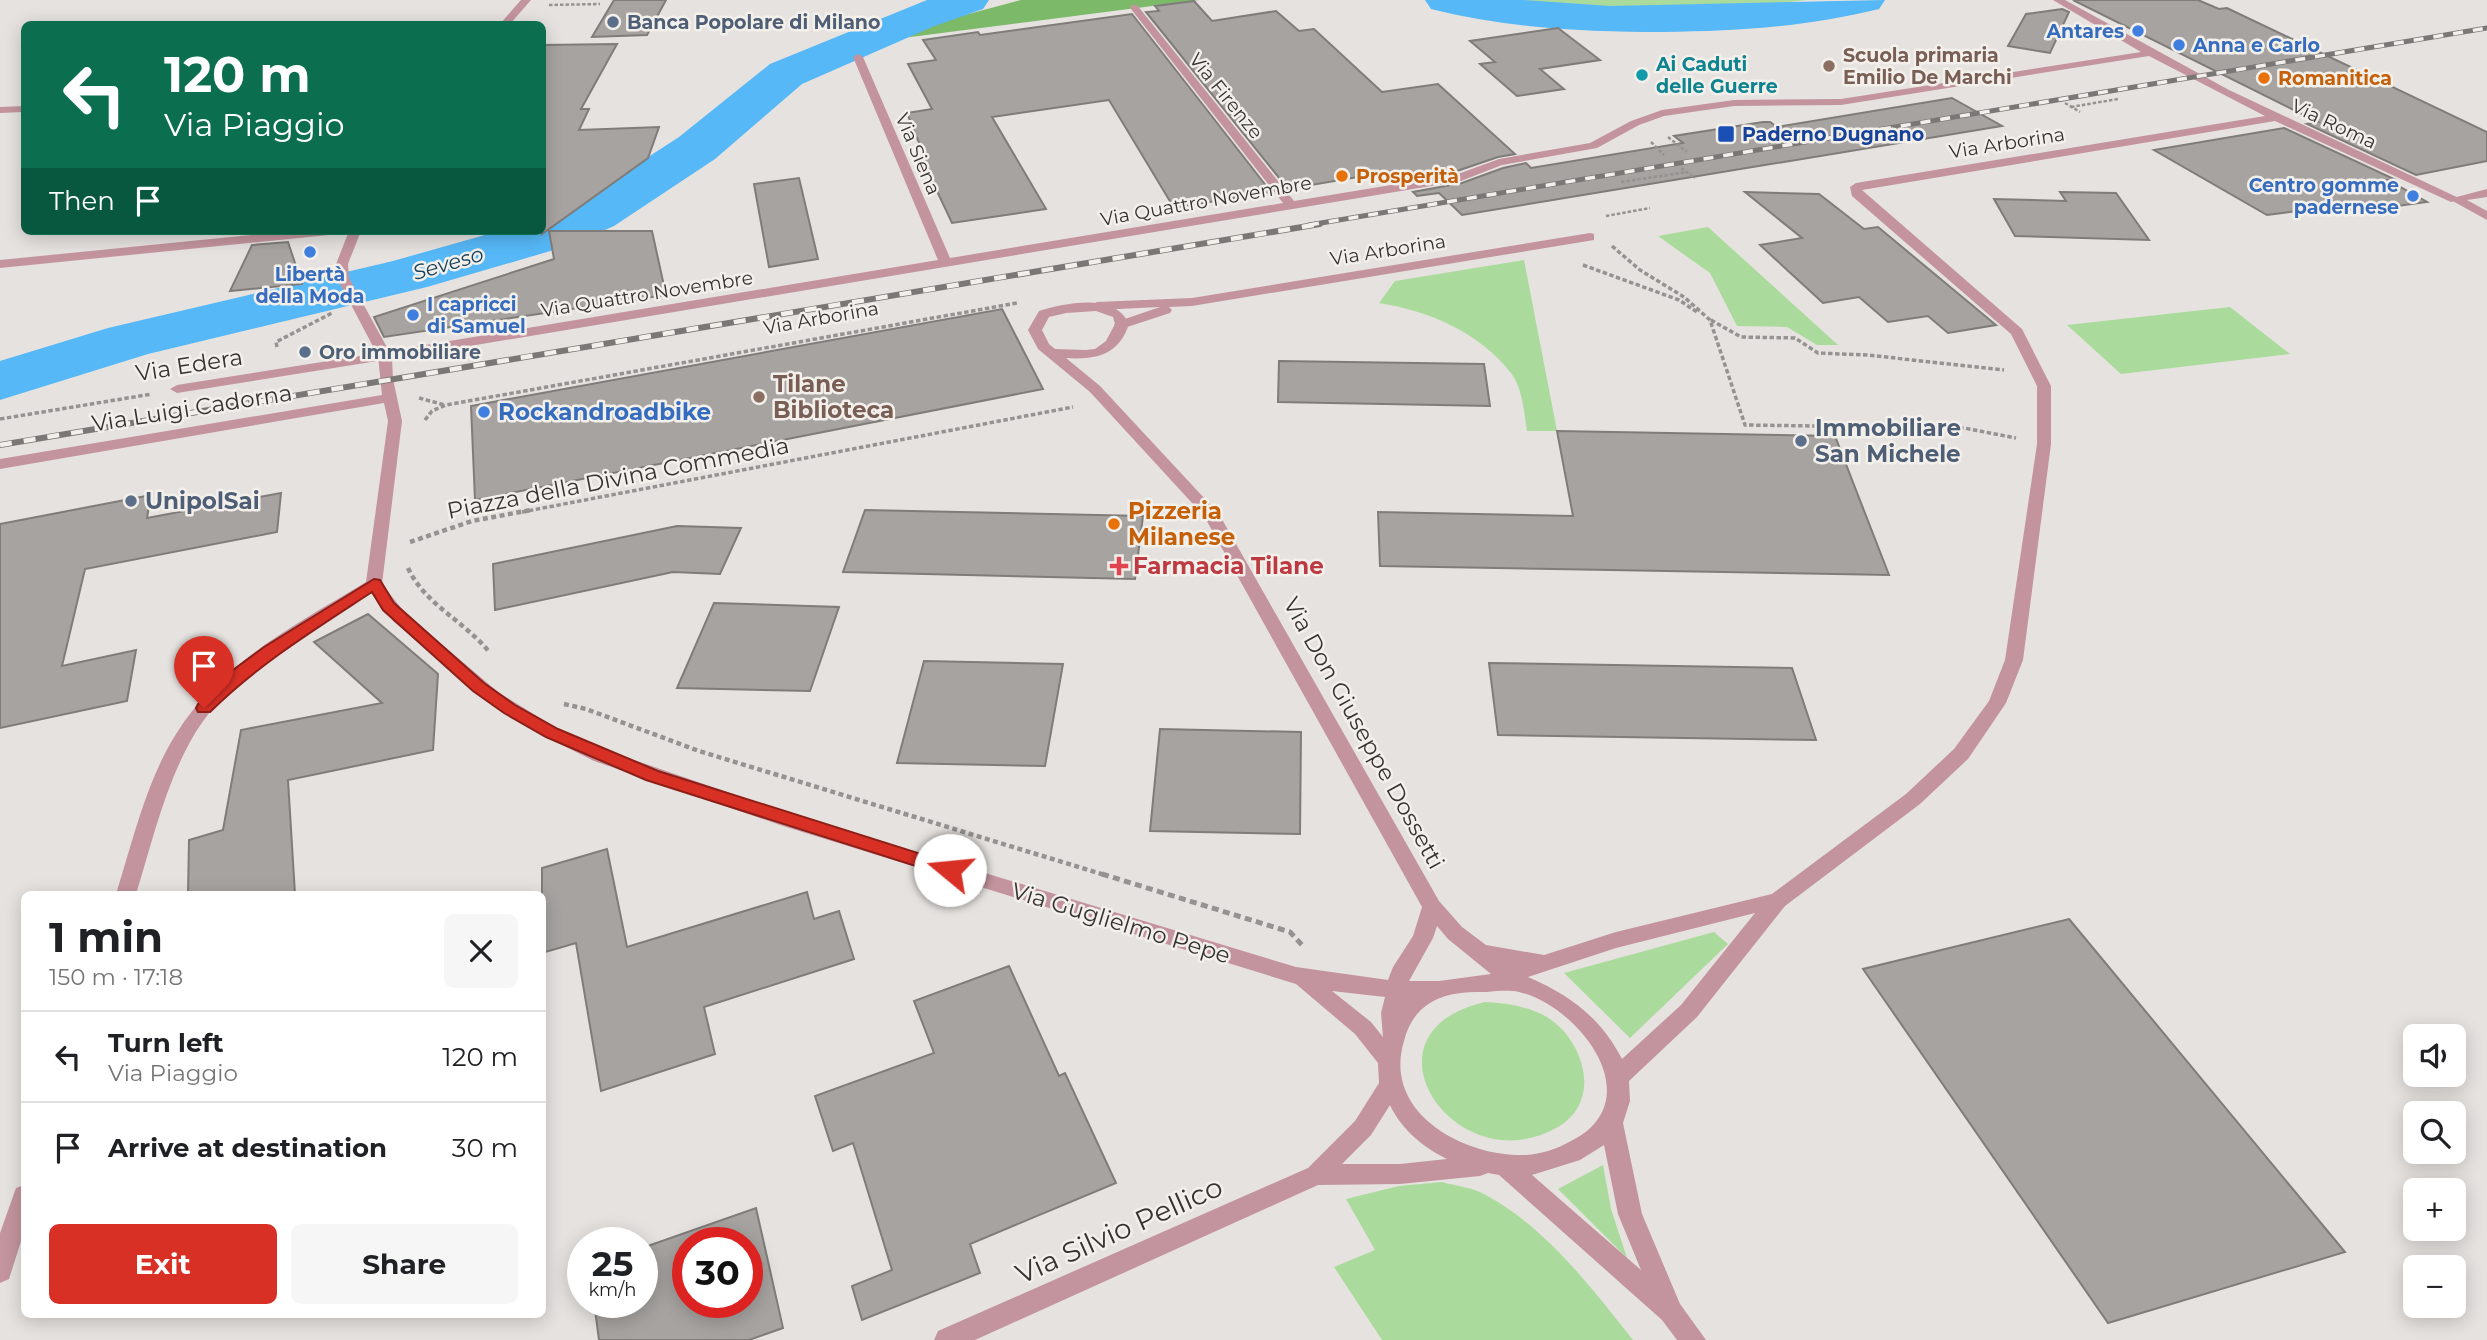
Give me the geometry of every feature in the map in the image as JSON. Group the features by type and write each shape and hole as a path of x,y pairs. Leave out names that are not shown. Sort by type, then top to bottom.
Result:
{"street":[{"path":"508,21 526,0"},
{"name":"Via Roma","path":"2058,0 2088,15 2149,53 2275,118 2487,216"},
{"name":"Via Firenze","path":"1133,7 1292,205"},
{"name":"Via Quattro Novembre","path":"385,356 1461,177 1499,162 1593,146 1634,123 1662,113 1734,103 1841,102 2149,53"},
{"name":"Via Siena","path":"858,57 946,264"},
{"path":"0,110 21,109"},
{"name":"Via Arborina","path":"2042,380 2017,332 1856,193 1856,187 2275,118"},
{"path":"2455,199 2487,193"},
{"path":"0,264 289,235"},
{"path":"127,891 171,762 199,714 227,685 270,651 374,584 394,432 385,356 343,278 342,264 353,235"},
{"name":"Via Arborina","path":"1097,306 1192,302 1590,237"},
{"name":"Via Arborina","path":"1121,325 1192,302"},
{"path":"1095,389 1095,363 1100,352 1115,340 1121,325 1118,317 1097,306 1068,306 1044,314 1035,330 1043,346 1053,353 1100,352"},
{"name":"Via Don Giuseppe Dossetti","path":"1053,353 1095,389 1211,514 1432,907 1455,933 1515,979"},
{"name":"Via Edera","path":"177,389 385,356"},
{"path":"1617,1078 1689,1011 1779,900 1913,799 1961,754 1997,703 2014,660 2044,444 2042,380"},
{"name":"Via Luigi Cadorna","path":"0,464 391,398"},
{"name":"Via Guglielmo Pepe","path":"374,584 381,597 399,617 485,692 529,721 601,756 790,821 1296,976 1361,988 1398,982 1438,989"},
{"path":"1515,979 1555,997 1585,1020 1606,1049 1617,1078 1620,1102 1611,1123 1587,1145 1557,1159 1528,1165 1497,1166 1469,1161 1440,1146 1419,1128 1401,1107 1390,1070 1392,1035 1401,1016 1415,1001 1438,989 1460,984 1515,979 1542,963 1616,940 1779,900"},
{"name":"Via Don Giuseppe Dossetti","path":"1392,1035 1392,1013 1398,982 1423,937 1432,907"},
{"path":"1481,953 1542,963"},
{"name":"Via Guglielmo Pepe","path":"1296,976 1363,1028 1390,1070"},
{"name":"Via Silvio Pellico","path":"947,1340 1316,1175 1363,1128 1390,1070"},
{"path":"1611,1123 1630,1214 1671,1312"},
{"path":"1497,1166 1671,1312 1693,1340"},
{"name":"Via Silvio Pellico","path":"1316,1175 1400,1174 1497,1166"},
{"path":"0,1271 21,1205"}],"path":[{"path":"544,5 600,4"},
{"path":"2071,107 2118,99"},
{"path":"2065,103 2080,112"},
{"path":"1677,144 1687,152"},
{"path":"1657,147 1664,155"},
{"path":"1681,168 1695,178"},
{"path":"1620,183 1687,172"},
{"path":"1598,217 1650,208"},
{"path":"1610,244 1640,270 1684,297 1710,320 1745,425 1964,428 2044,444"},
{"path":"1584,266 1679,300 1741,337 1795,338 1818,354 1867,355 2042,380"},
{"path":"281,374 276,342 355,301"},
{"name":"Via Arborina","path":"424,431 425,417 446,405 1018,303"},
{"name":"Via Edera","path":"0,419 177,389"},
{"name":"Piazza della Divina Commedia","path":"378,549 412,541 472,520 1073,407"},
{"path":"413,528 408,569 414,584 481,639 493,658"},
{"path":"554,702 586,709 699,751 1290,932 1309,953 1296,976"}],"green space":[{"path":"1021,0 1199,0 887,40 939,22"},
{"path":"1500,0 1805,0 1730,8 1614,11"},
{"path":"1708,227 1838,345 1817,345 1787,327 1737,326 1710,273 1658,236"},
{"path":"1524,260 1557,431 1527,431 1515,379 1484,346 1434,318 1379,303 1395,281"},
{"path":"2230,307 2290,354 2121,374 2067,325"},
{"path":"1714,932 1728,944 1630,1038 1564,973"},
{"path":"1485,1002 1517,1006 1539,1013 1560,1027 1571,1040 1579,1055 1584,1087 1572,1116 1558,1127 1520,1140 1485,1137 1455,1122 1433,1098 1423,1071 1426,1043 1446,1019"},
{"path":"1603,1165 1611,1209 1627,1258 1558,1189"},
{"path":"1442,1182 1479,1192 1527,1223 1566,1259 1633,1340 1382,1340 1334,1267 1375,1250 1346,1199 1399,1186"}],"building":[{"path":"614,0 666,0 647,35 592,37"},
{"path":"2073,0 2198,0 2219,9 2227,8 2487,132 2487,161 2416,175 2307,124 2318,122"},
{"path":"1194,1 1212,21 1276,11 1299,31 1314,29 1382,92 1438,84 1515,154 1457,171 1402,180 1393,171 1288,189 1146,12 1159,11 1155,6"},
{"path":"2062,9 2069,12 2050,53 2008,46 2026,14"},
{"path":"1132,14 1271,192 1174,208 1109,100 992,117 1046,209 952,223 918,151 922,150 907,113 932,109 908,64 936,60 923,40"},
{"path":"1558,28 1600,60 1540,69 1564,89 1517,96 1480,64 1495,62 1470,41"},
{"path":"617,44 581,109 589,109 579,130 659,127 648,158 546,231 546,45"},
{"path":"1952,98 2002,126 1462,215 1439,193 1417,196 1413,192 1462,183 1526,163 1531,168 1683,143 1674,136 1763,122 1770,122 1777,127"},
{"path":"2284,128 2394,179 2388,180 2427,202 2354,212 2342,205 2267,215 2154,150"},
{"path":"799,178 818,259 769,267 754,184"},
{"path":"1745,192 1819,194 1864,229 1878,227 1996,325 1948,333 1928,316 1888,322 1859,297 1823,303 1760,245 1802,238"},
{"path":"2060,192 2116,193 2149,240 2015,236 1994,199 2066,201"},
{"path":"549,231 652,231 666,295 384,337 374,317 554,259"},
{"path":"288,242 302,284 230,291 252,245"},
{"name":"Tilane Biblioteca","path":"1002,309 1043,389 475,500 471,406"},
{"path":"1279,361 1484,364 1490,406 1278,402"},
{"path":"1557,431 1835,436 1889,575 1380,566 1378,512 1573,516"},
{"path":"281,493 277,532 85,569 62,666 136,650 127,701 0,728 0,524 151,495 147,518"},
{"path":"865,510 1143,516 1135,579 843,572"},
{"path":"677,526 741,528 720,574 673,572 495,610 493,564"},
{"path":"714,603 839,607 810,691 677,688"},
{"path":"368,614 438,674 433,750 288,780 295,891 188,891 189,840 223,830 241,730 382,703 314,642"},
{"path":"924,661 1063,664 1045,766 897,763"},
{"path":"1489,663 1792,668 1816,740 1498,735"},
{"path":"1160,729 1301,732 1300,834 1150,831"},
{"path":"607,849 627,947 807,892 814,919 839,911 854,959 704,1007 715,1054 601,1091 576,943 546,952 546,891 542,891 542,868"},
{"path":"2069,919 2345,1252 2108,1323 1863,969"},
{"path":"1009,966 1059,1076 1065,1073 1116,1183 970,1244 980,1273 862,1320 852,1286 892,1270 853,1143 833,1151 815,1096 934,1053 914,1001"},
{"path":"756,1208 760,1227 702,1227"},
{"path":"672,1237 672,1318 763,1318 763,1239 783,1328 749,1340 599,1340 596,1318 658,1318 658,1242"}],"waterway":[{"name":"Seveso","path":"546,235 595,215 697,148 786,74 917,18 968,0"},
{"name":"Seveso","path":"1446,0 1525,13 1610,19 1730,18 1800,13 1864,0"},
{"name":"Seveso","path":"0,381 129,341 407,275 545,235"}],"railway":[{"path":"1309,225 2487,28"},
{"path":"0,445 1320,224"}],"place":[{"name":"Banca Popolare di Milano","path":"613,22"},
{"name":"Antares","path":"2138,31"},
{"name":"Anna e Carlo","path":"2179,45"},
{"name":"Scuola primaria Emilio De Marchi","path":"1829,66"},
{"name":"Ai Caduti delle Guerre","path":"1642,75"},
{"name":"Romanitica","path":"2264,78"},
{"name":"Paderno Dugnano","path":"1726,134"},
{"name":"Prosperità","path":"1342,176"},
{"name":"Centro gomme padernese","path":"2413,196"},
{"name":"Libertà della Moda","path":"310,252"},
{"name":"I capricci di Samuel","path":"413,315"},
{"name":"Oro immobiliare","path":"305,352"},
{"name":"Tilane Biblioteca","path":"759,397"},
{"name":"Rockandroadbike","path":"484,412"},
{"name":"Immobiliare San Michele","path":"1801,441"},
{"name":"UnipolSai","path":"131,501"},
{"name":"Pizzeria Milanese","path":"1114,524"},
{"name":"Farmacia Tilane","path":"1119,566"}],"route":[{"path":"204,708 239,674 270,651 374,584 381,597 399,617 479,687 529,721 576,745 652,775 950,870"}]}
